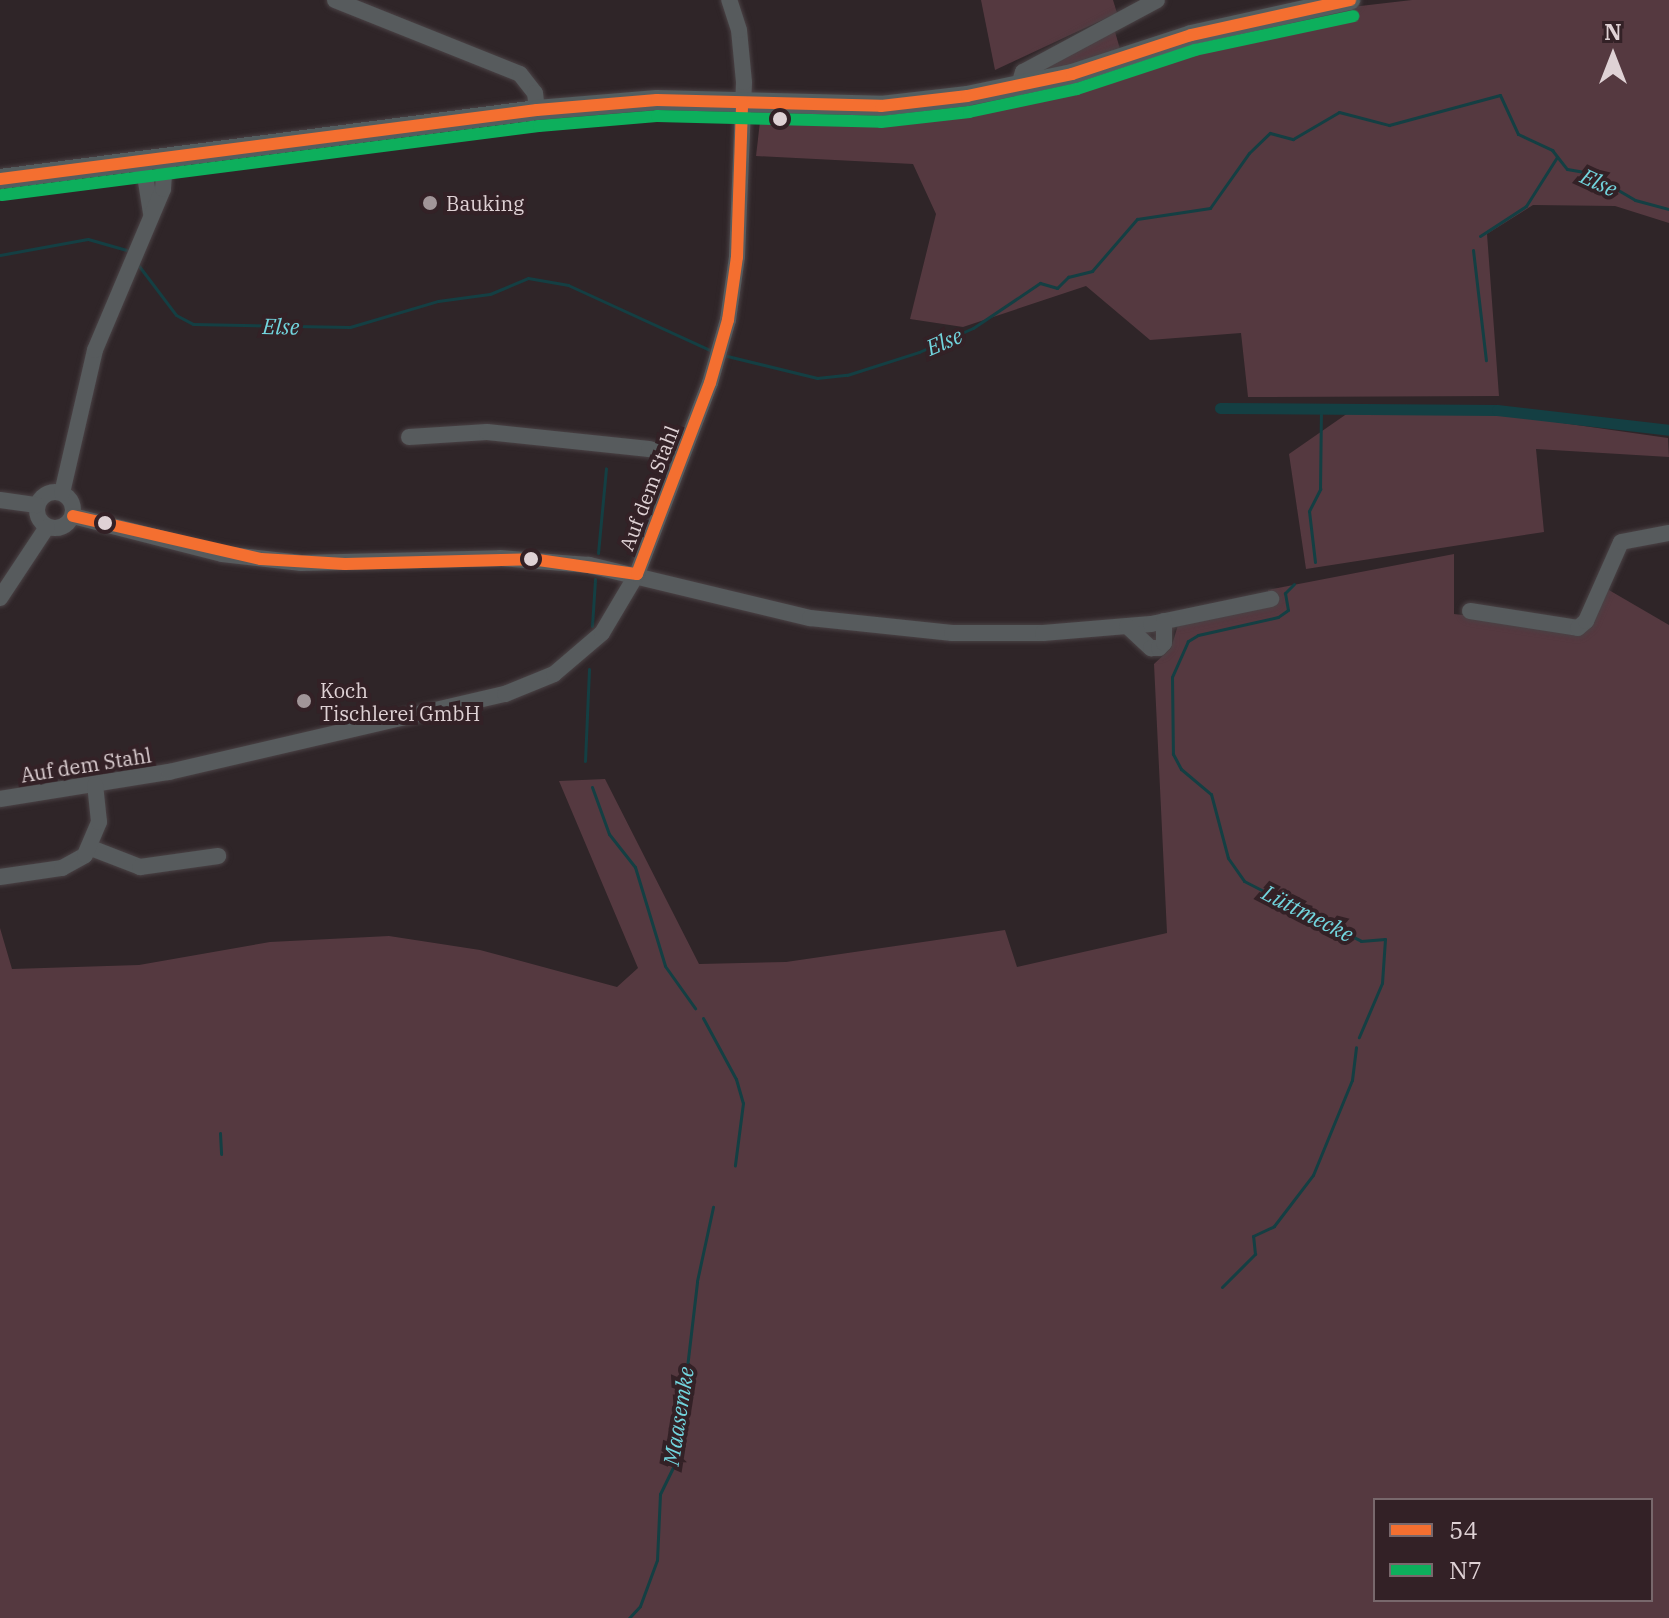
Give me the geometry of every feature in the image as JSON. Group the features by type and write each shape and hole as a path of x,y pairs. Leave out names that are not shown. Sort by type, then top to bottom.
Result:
{"main road":[{"path":"0,179 537,110 657,100 881,106 1018,88 1191,35 1349,0"}],"street":[{"path":"335,0 520,74 529,82 537,110"},
{"name":"Auf dem Stahl","path":"0,799 95,785 446,710 530,685 586,651 618,612 637,574 722,343 737,257 742,104 742,50 729,0"},
{"path":"1018,88 1023,72 1157,0"},
{"path":"62,493 95,350 167,174 165,160"},
{"path":"143,163 151,213"},
{"path":"409,437 487,432 649,449 680,457"},
{"path":"47,493 62,493 72,502 73,516 65,526 47,527 38,518 37,505 47,493"},
{"path":"0,500 37,505"},
{"path":"73,516 261,559 345,564 531,559 637,574 848,624 1009,634 1127,626 1271,599"},
{"path":"0,598 47,527"},
{"path":"1470,611 1578,628 1586,621 1621,542 1669,533"},
{"path":"1127,626 1151,648 1159,648 1164,643 1164,621"},
{"path":"0,877 62,868 91,848 99,822 95,785"},
{"path":"91,848 140,867 218,856"}],"shaded area":[{"path":"981,0 1113,0 1117,13 995,70"},
{"path":"1412,0 1669,0 1669,223 1615,206 1533,205 1487,234 1499,396 1248,397 1241,333 1150,340 1086,286 963,327 910,319 936,214 913,164 756,156 761,113 849,116 922,111 1317,11"},
{"path":"1113,25 1120,49 1041,75 1046,67"},
{"path":"1348,413 1493,413 1668,438 1669,457 1536,449 1544,532 1306,569 1289,454"},
{"path":"1454,554 1454,614 1584,629 1602,586 1669,625 1669,1618 0,1618 0,928 12,969 139,965 270,942 389,936 480,950 617,987 638,968 559,781 605,779 699,964 786,962 1005,930 1017,967 1167,933 1154,664 1171,648 1178,625 1267,606 1268,590"}],"waterway":[{"name":"Else","path":"723,355 817,378 847,375 919,352 973,328 1040,283 1057,288 1068,277 1092,271 1137,219 1210,208 1249,153 1270,133 1293,139 1339,112 1389,125 1500,95 1518,134 1552,150 1567,169 1589,173 1635,200 1669,209"},
{"path":"1480,236 1526,206 1557,157"},
{"name":"Else","path":"0,255 88,239 126,250"},
{"path":"1473,250 1486,360"},
{"name":"Else","path":"139,266 176,315 193,324 350,327 438,301 490,294 528,278 568,285 712,351"},
{"name":"Lüttmecke","path":"1315,562 1309,511 1320,489 1321,406"},
{"path":"1220,408 1497,410 1669,430"},
{"name":"Maasemke","path":"598,553 606,468"},
{"name":"Maasemke","path":"592,626 595,579"},
{"name":"Lüttmecke","path":"1294,584 1285,593 1288,610 1278,617 1198,635 1188,641 1172,677 1173,754 1181,769 1211,794 1228,858 1244,881 1361,941 1385,939 1382,983 1359,1037"},
{"name":"Maasemke","path":"585,761 589,669"},
{"name":"Maasemke","path":"592,787 609,834 635,867 665,966 695,1008"},
{"name":"Maasemke","path":"703,1018 736,1079 743,1103 735,1165"},
{"name":"Lüttmecke","path":"1222,1287 1255,1254 1253,1236 1274,1226 1313,1175 1352,1080 1356,1047"},
{"path":"220,1133 221,1154"},
{"name":"Maasemke","path":"629,1618 640,1606 657,1560 660,1494 676,1461 697,1281 713,1207"}],"transit line":[{"name":"54","path":"0,179 537,110 657,100 881,106 967,96 1072,74 1191,35 1350,0"},
{"name":"N7","path":"2,195 539,126 657,116 881,122 969,112 1077,89 1195,50 1353,16"},
{"name":"54","path":"637,574 710,383 728,320 737,257 742,104"},
{"name":"54","path":"73,516 261,559 345,564 531,559 637,574"}],"place":[{"name":"Bauking","path":"430,203"},
{"name":"Koch Tischlerei GmbH","path":"304,701"}]}
